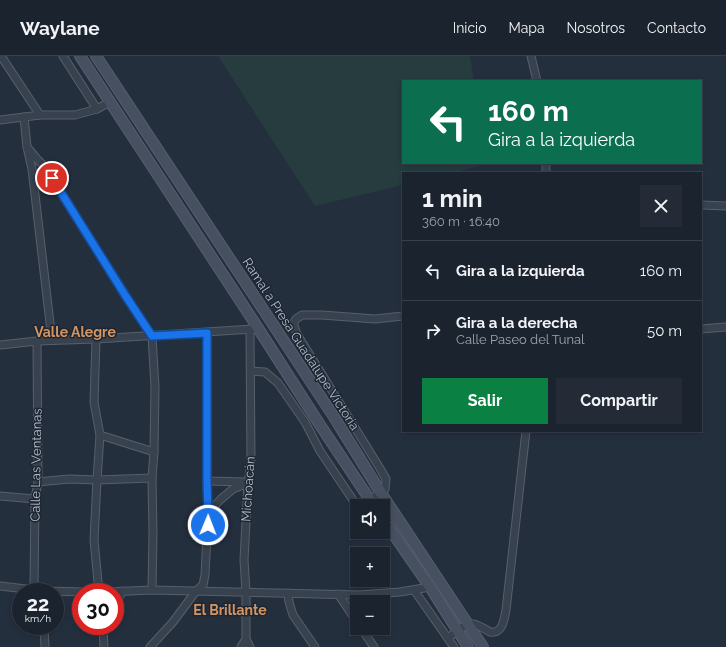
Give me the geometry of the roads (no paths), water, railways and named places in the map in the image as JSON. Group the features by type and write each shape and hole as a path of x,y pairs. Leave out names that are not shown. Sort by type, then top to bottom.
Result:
{"main road":[{"path":"80,56 254,329 369,499"},
{"name":"Ramal a Presa Guadalupe Victoria","path":"96,56 334,417 381,493 483,647"},
{"path":"390,529 430,587 468,647"}],"street":[{"path":"1,56 40,115"},
{"path":"63,56 97,108"},
{"path":"531,56 537,80"},
{"path":"0,120 40,115 75,114 97,108 110,102"},
{"path":"24,117 27,147 32,169 52,340"},
{"path":"27,147 44,166 152,336 155,387 152,478 152,590"},
{"path":"702,205 726,206"},
{"path":"376,499 385,488 386,479 297,334 294,322 302,315 375,319 402,316"},
{"path":"702,329 726,327"},
{"path":"0,344 37,340 96,339 254,329"},
{"name":"Michoacán","path":"246,639 244,560 248,483 251,463 251,371 254,329"},
{"path":"150,647 173,622 196,591 203,585 205,575 208,513 207,333"},
{"path":"96,339 94,402 100,435 94,540 98,583"},
{"name":"Calle Las Ventanas","path":"34,583 35,499 38,482 37,340"},
{"path":"251,371 265,372 278,383 305,422 320,451 353,499"},
{"path":"448,638 468,624 472,624 490,632 498,631 502,627 508,595 526,432"},
{"path":"100,435 154,452"},
{"path":"38,482 69,478 97,480 152,478"},
{"path":"207,481 248,483"},
{"path":"208,513 232,489 248,483"},
{"path":"0,496 35,499"},
{"path":"0,586 12,587"},
{"path":"124,592 152,590 378,594 430,587"},
{"path":"414,590 454,647"},
{"path":"288,593 293,615 315,647"},
{"path":"338,594 350,612"},
{"path":"44,635 45,647"},
{"path":"104,647 105,635"},
{"path":"366,635 374,647"},
{"path":"241,647 246,639"},
{"path":"246,639 250,647"}],"district":[{"name":"Valle Alegre","path":"75,332"},
{"name":"El Brillante","path":"230,610"}]}
